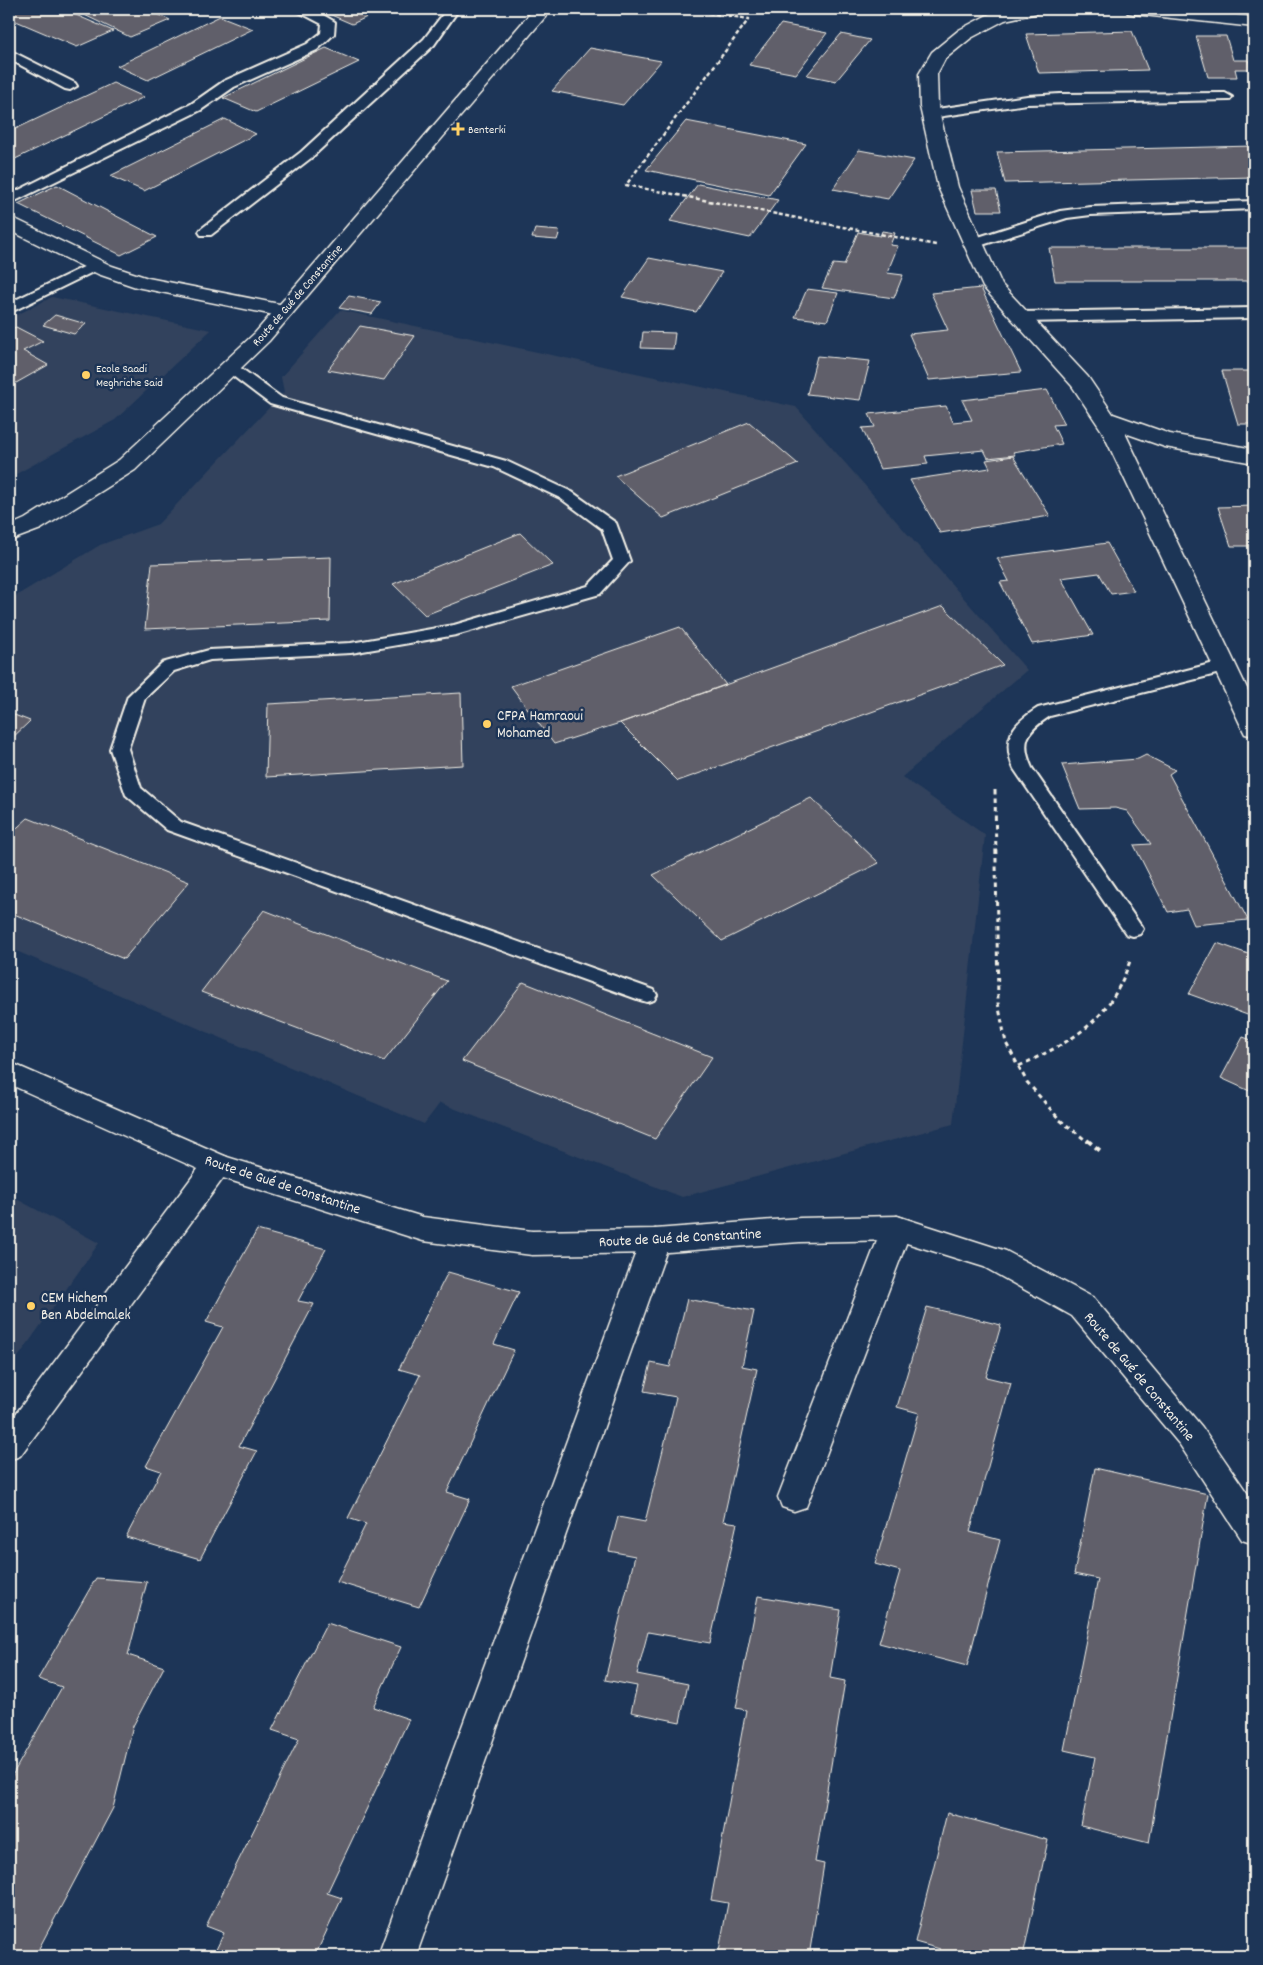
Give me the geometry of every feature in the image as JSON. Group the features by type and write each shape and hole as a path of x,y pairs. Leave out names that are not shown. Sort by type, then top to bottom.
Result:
{"street":[{"name":"Route de Gué de Constantine","path":"9,534 33,524 127,465 262,337 543,9"},
{"path":"1032,9 999,16 965,34 938,56 928,74 930,114 948,187 993,287 1080,382 1113,431 1254,728"},
{"path":"1134,9 1254,22"},
{"path":"9,222 96,265 143,283 284,311"},
{"path":"1105,419 1165,440 1254,456"},
{"name":"Route de Gué de Constantine","path":"9,1072 217,1165 422,1229 532,1243 655,1241 800,1230 897,1228 995,1259 1083,1307 1191,1436 1254,1530"},
{"path":"9,1447 217,1165"},
{"path":"794,1497 897,1228"},
{"path":"397,1956 655,1241"}],"lane":[{"path":"9,200 196,107 229,84 312,47 327,34 330,22 304,9"},
{"path":"206,232 306,155 428,42 453,9"},
{"path":"9,54 70,86"},
{"path":"930,114 1028,100 1060,98 1225,97"},
{"path":"976,248 1065,214 1091,211 1254,206"},
{"path":"9,309 96,265"},
{"path":"1021,317 1254,313"},
{"path":"230,367 276,401 500,464 566,495 610,527 622,562 594,590 456,630 352,648 209,655 168,667 137,696 119,749 133,791 174,826 647,995"},
{"path":"1133,929 1016,756 1016,743 1020,731 1030,720 1044,712 1226,666"}],"path":[{"path":"683,9 749,19 626,185 976,248"},
{"path":"1016,756 1001,774 995,788 994,802 998,1003 1006,1043 1027,1082 1060,1120 1103,1154"},
{"path":"1019,1066 1077,1036 1100,1017 1114,1000 1126,977 1132,954 1133,929"}],"shaded area":[{"name":"Ecole Saadi Meghriche Said","path":"52,297 211,330 115,420 9,478 9,319"},
{"name":"CFPA Hamraoui Mohamed","path":"340,310 796,407 1027,670 902,777 985,835 953,1124 682,1197 440,1103 424,1124 9,948 9,600 100,545 158,524 284,392 281,377"},
{"name":"CEM Hichem Ben Abdelmalek","path":"9,1195 99,1243 9,1370"}],"building":[{"path":"9,9 62,9 113,31 77,47 9,18"},
{"path":"72,9 147,9 170,20 130,37"},
{"path":"327,9 384,9 352,24 322,11"},
{"path":"220,16 253,29 148,80 117,66"},
{"path":"781,24 827,33 796,74 749,65"},
{"path":"1132,31 1148,70 1039,73 1026,34"},
{"path":"841,34 870,40 836,81 807,75"},
{"path":"1196,36 1226,36 1233,60 1248,60 1251,69 1235,69 1237,77 1208,77"},
{"path":"326,48 359,62 256,112 223,98"},
{"path":"590,48 661,61 623,105 552,91"},
{"path":"113,83 144,97 9,162 9,132"},
{"path":"225,119 256,134 144,191 110,176"},
{"path":"686,121 806,144 769,195 646,170"},
{"path":"1254,146 1254,177 1005,183 997,152"},
{"path":"859,150 914,160 888,199 833,189"},
{"path":"698,184 778,200 750,238 670,221"},
{"path":"57,185 157,237 121,255 18,204"},
{"path":"972,190 996,190 1001,211 977,211"},
{"path":"535,229 560,231 557,240 532,238"},
{"path":"882,231 895,233 890,245 898,246 887,273 903,275 894,298 822,288 833,264 844,265 858,232 880,236"},
{"path":"1049,248 1254,248 1254,281 1055,281"},
{"path":"649,258 722,272 696,312 622,297"},
{"path":"981,288 1021,372 929,380 909,334 948,330 931,293"},
{"path":"807,289 838,293 827,321 795,317"},
{"path":"349,296 381,302 372,314 339,308"},
{"path":"55,315 86,324 74,334 43,325"},
{"path":"360,326 415,336 384,380 328,370"},
{"path":"16,327 43,341 23,351 48,365 9,387 9,330"},
{"path":"643,332 675,333 673,349 641,348"},
{"path":"817,356 870,361 860,400 807,394"},
{"path":"1222,371 1254,371 1254,424 1238,424"},
{"path":"1047,390 1065,424 1053,425 1062,444 1013,452 1015,455 988,458 984,450 925,456 928,464 880,469 862,428 875,427 869,414 946,406 953,422 972,420 962,400"},
{"path":"749,422 798,464 663,518 615,476"},
{"path":"1013,456 1050,516 940,533 910,480 990,468 986,460"},
{"path":"1254,506 1254,546 1231,546 1218,507"},
{"path":"520,533 553,565 425,615 393,584"},
{"path":"1107,543 1134,591 1111,594 1099,573 1061,578 1093,635 1032,644 1000,582 1009,581 997,558"},
{"path":"331,557 330,621 145,629 152,564"},
{"path":"943,606 1003,665 678,781 620,723"},
{"path":"680,627 726,685 620,723 554,744 511,686"},
{"path":"461,693 463,765 266,777 268,704"},
{"path":"9,713 30,721 9,741"},
{"path":"1146,755 1175,770 1169,774 1248,920 1194,925 1187,909 1168,912 1134,845 1151,844 1127,811 1115,808 1080,809 1062,765 1138,759"},
{"path":"811,798 879,863 722,941 653,875"},
{"path":"28,818 189,882 124,959 9,912 9,835"},
{"path":"264,910 447,981 384,1061 201,992"},
{"path":"1217,943 1254,956 1253,1017 1189,994"},
{"path":"523,982 712,1057 655,1139 462,1061"},
{"path":"1243,1037 1254,1041 1254,1093 1221,1078"},
{"path":"257,1230 326,1249 298,1301 314,1304 239,1446 257,1451 200,1559 126,1537 161,1471 146,1466 223,1327 206,1322"},
{"path":"448,1272 519,1292 494,1344 514,1350 447,1492 470,1499 419,1607 337,1582 366,1524 348,1518 420,1375 399,1369"},
{"path":"687,1299 754,1311 742,1366 757,1369 723,1521 737,1523 710,1643 648,1632 637,1674 688,1684 680,1722 631,1712 637,1686 605,1680 635,1556 609,1551 618,1517 645,1522 676,1397 644,1391 651,1363 670,1367"},
{"path":"927,1307 1001,1325 986,1377 1011,1383 970,1532 1000,1540 967,1666 879,1643 900,1571 875,1564 919,1413 897,1407"},
{"path":"1095,1468 1208,1494 1149,1843 1081,1826 1095,1757 1064,1750 1098,1579 1074,1574"},
{"path":"96,1578 147,1582 128,1655 164,1667 133,1726 113,1808 35,1956 9,1956 9,1781 62,1687 38,1679"},
{"path":"758,1596 841,1610 830,1678 845,1681 815,1862 824,1864 809,1956 718,1956 728,1903 711,1900 746,1710 736,1708"},
{"path":"327,1623 401,1647 373,1707 409,1719 327,1893 342,1898 315,1956 213,1956 224,1933 206,1926 299,1739 272,1730"},
{"path":"947,1813 1048,1840 1023,1956 938,1956 940,1949 915,1942"}],"place":[{"name":"Benterki","path":"458,129"},
{"name":"Ecole Saadi Meghriche Said","path":"86,375"},
{"name":"CFPA Hamraoui Mohamed","path":"487,724"},
{"name":"CEM Hichem Ben Abdelmalek","path":"31,1306"}]}
